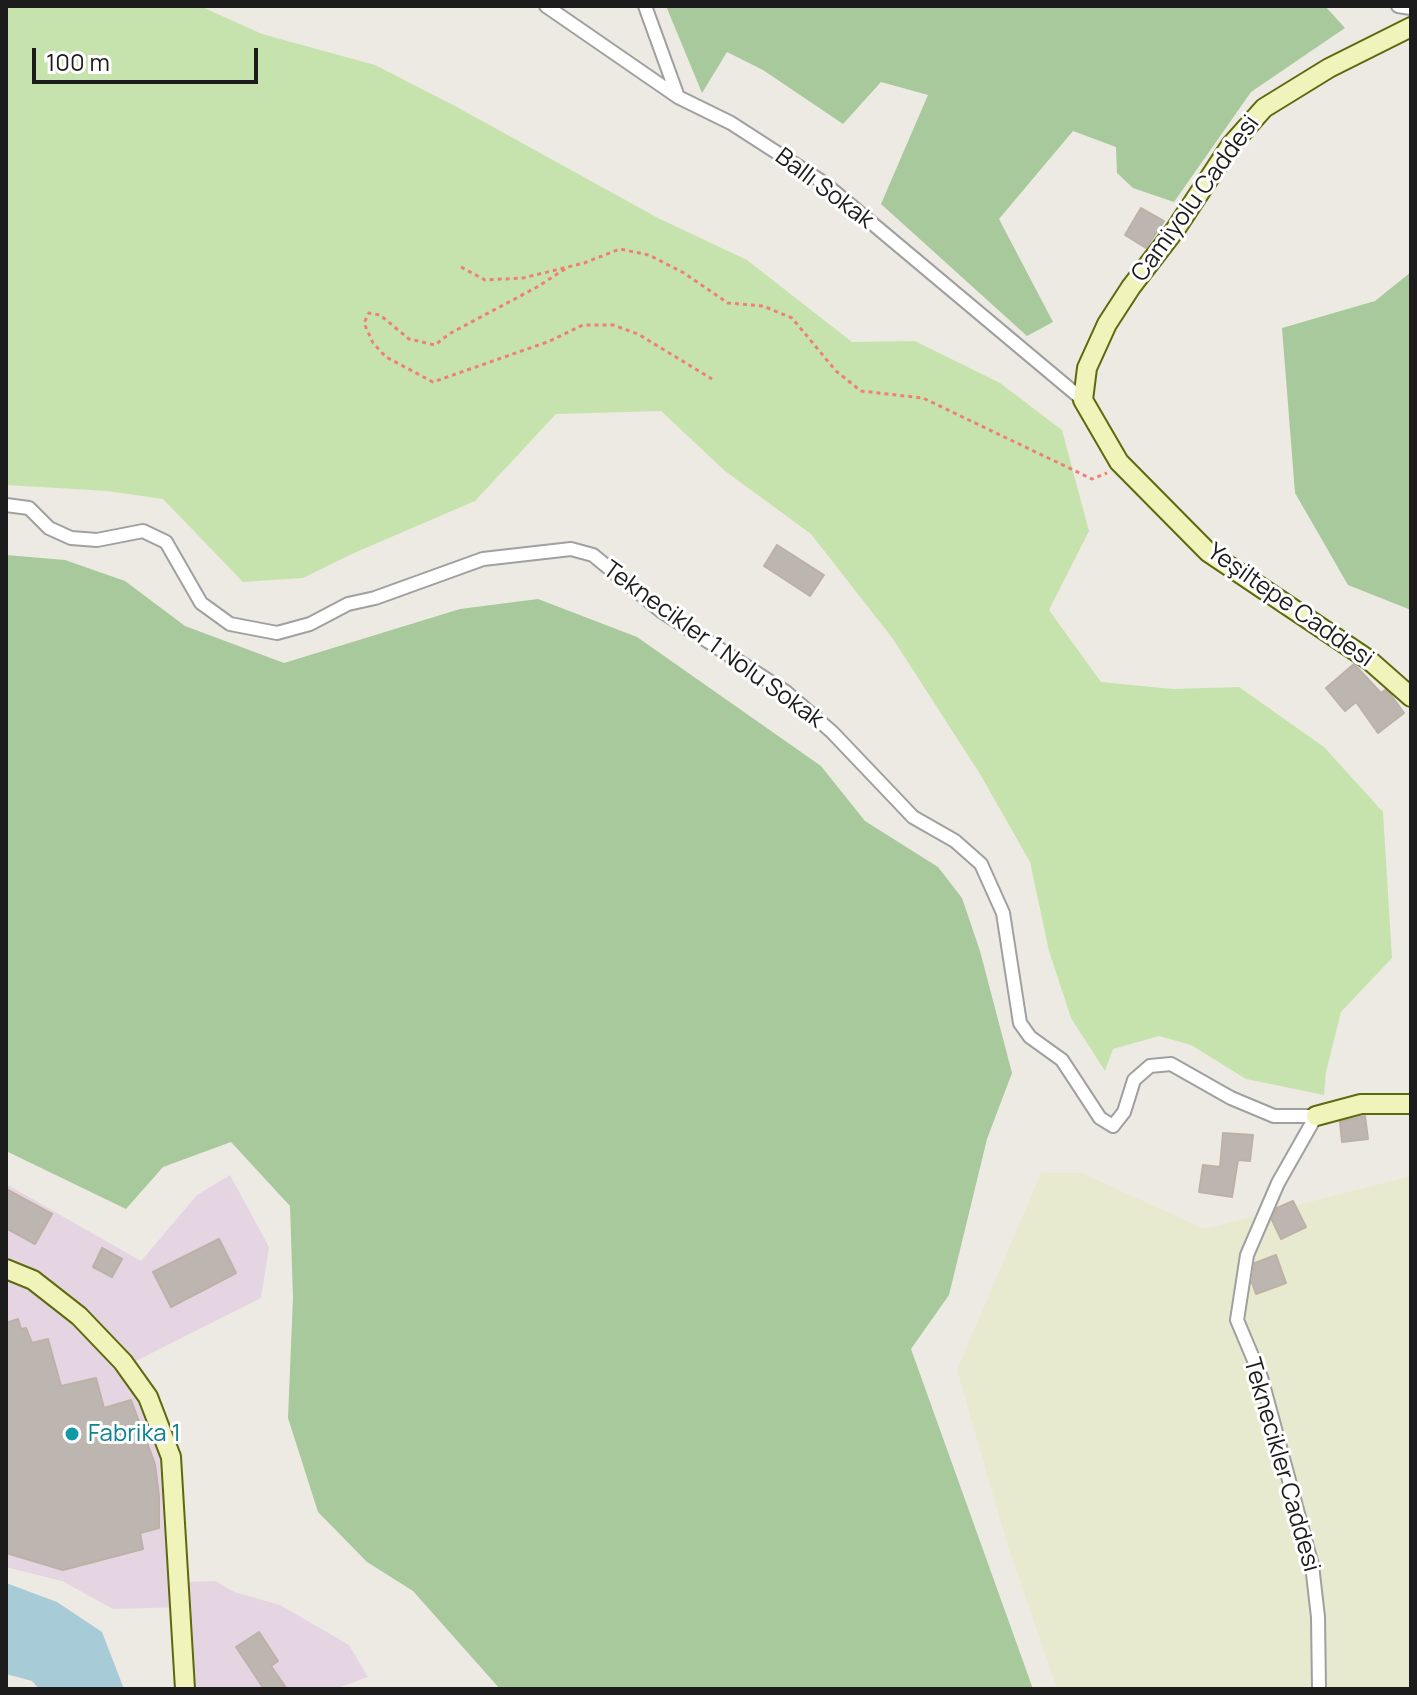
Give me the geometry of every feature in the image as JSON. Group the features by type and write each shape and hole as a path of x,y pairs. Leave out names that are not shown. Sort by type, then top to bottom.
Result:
{"street":[{"name":"Ballı Sokak","path":"546,6 678,97 731,123 824,183 1083,400"},
{"path":"645,6 678,97"},
{"path":"1398,6 1411,8"},
{"name":"Camiyolu Caddesi","path":"1083,400 1087,368 1107,324 1183,219 1231,145 1264,108 1329,68 1411,27"},
{"name":"Yeşiltepe Caddesi","path":"1083,400 1119,462 1208,552 1369,660 1411,697"},
{"name":"Teknecikler 1 Nolu Sokak","path":"6,505 29,508 49,528 71,538 97,540 143,531 166,542 201,603 230,624 277,633 310,624 348,604 375,598 483,559 571,549 593,555 661,611 786,692 832,732 913,817 955,841 981,864 1003,913 1020,1023 1030,1037 1062,1060 1100,1118 1113,1126 1124,1112 1134,1080 1150,1066 1171,1064 1231,1098 1274,1116 1316,1116"},
{"path":"1316,1116 1361,1104 1411,1104"},
{"name":"Teknecikler Caddesi","path":"1316,1116 1278,1183 1247,1255 1237,1320 1261,1377 1312,1565 1318,1617 1319,1689"},
{"path":"6,1269 33,1280 79,1316 123,1362 148,1397 171,1457 185,1689"}],"path":[{"path":"461,267 485,280 523,278 620,249 649,255 684,273 728,303 763,306 792,318 836,371 861,391 923,398 1092,479 1104,475 1119,462"},
{"path":"568,267 449,334 435,345 409,339 380,315 369,313 364,323 373,343 386,357 433,382 550,341 583,325 613,325 638,334 712,379"}],"shaded area":[{"path":"230,1175 269,1247 261,1298 136,1361 151,1383 171,1431 182,1480 184,1582 216,1581 234,1592 280,1605 349,1645 368,1677 335,1689 195,1689 189,1607 113,1609 62,1581 6,1567 6,1184 141,1261 197,1195"}],"green space":[{"path":"6,6 200,6 262,34 375,65 658,218 747,260 852,342 915,341 1000,383 1062,430 1089,531 1049,610 1101,682 1173,689 1239,687 1324,747 1383,812 1392,958 1341,1012 1326,1072 1324,1095 1246,1079 1191,1045 1159,1036 1113,1049 1105,1071 1071,1018 1049,951 1030,862 980,774 893,639 811,534 725,471 661,411 556,414 475,501 303,578 243,582 163,499 107,491 6,485"},
{"path":"666,6 1325,6 1345,28 1251,92 1174,202 1133,188 1117,173 1116,147 1073,131 999,219 1053,322 1027,336 881,204 928,95 881,82 843,124 763,70 727,52 702,93"},
{"path":"1411,272 1411,610 1348,585 1295,493 1282,328 1375,301"},
{"path":"6,555 65,560 125,581 185,626 284,663 460,609 538,599 637,637 821,766 865,821 938,867 962,898 980,951 1012,1073 987,1139 949,1295 911,1349 1033,1689 500,1689 413,1591 367,1562 318,1512 288,1418 293,1298 290,1206 231,1142 163,1167 126,1209 6,1151"},
{"path":"1041,1173 1082,1173 1204,1229 1411,1176 1411,1689 1057,1689 1006,1540 957,1370"}],"water":[{"path":"6,1583 57,1602 102,1632 124,1689 39,1689 32,1681 6,1674"}],"building":[{"path":"1141,208 1164,221 1146,248 1125,235"},
{"path":"777,545 824,575 810,596 764,566"},
{"path":"1354,664 1381,693 1385,690 1391,695 1404,713 1378,733 1356,702 1345,711 1326,688"},
{"path":"1365,1116 1368,1139 1342,1142 1340,1122"},
{"path":"1223,1133 1253,1135 1250,1161 1238,1160 1232,1197 1199,1192 1203,1165 1220,1167"},
{"path":"6,1189 52,1214 35,1244 6,1228"},
{"path":"1293,1201 1306,1227 1281,1239 1272,1220 1277,1208"},
{"path":"219,1239 236,1273 171,1307 153,1272"},
{"path":"102,1248 122,1259 112,1277 93,1267"},
{"path":"1276,1255 1286,1283 1256,1294 1252,1283 1255,1263"},
{"name":"Fabrika 1","path":"18,1319 21,1329 26,1328 32,1343 48,1339 61,1386 96,1378 104,1408 131,1400 155,1464 159,1496 159,1528 140,1533 143,1549 63,1570 6,1553 6,1323"},
{"path":"259,1632 278,1661 271,1666 287,1689 264,1689 236,1647"}],"place":[{"name":"Fabrika 1","path":"72,1434"}]}
